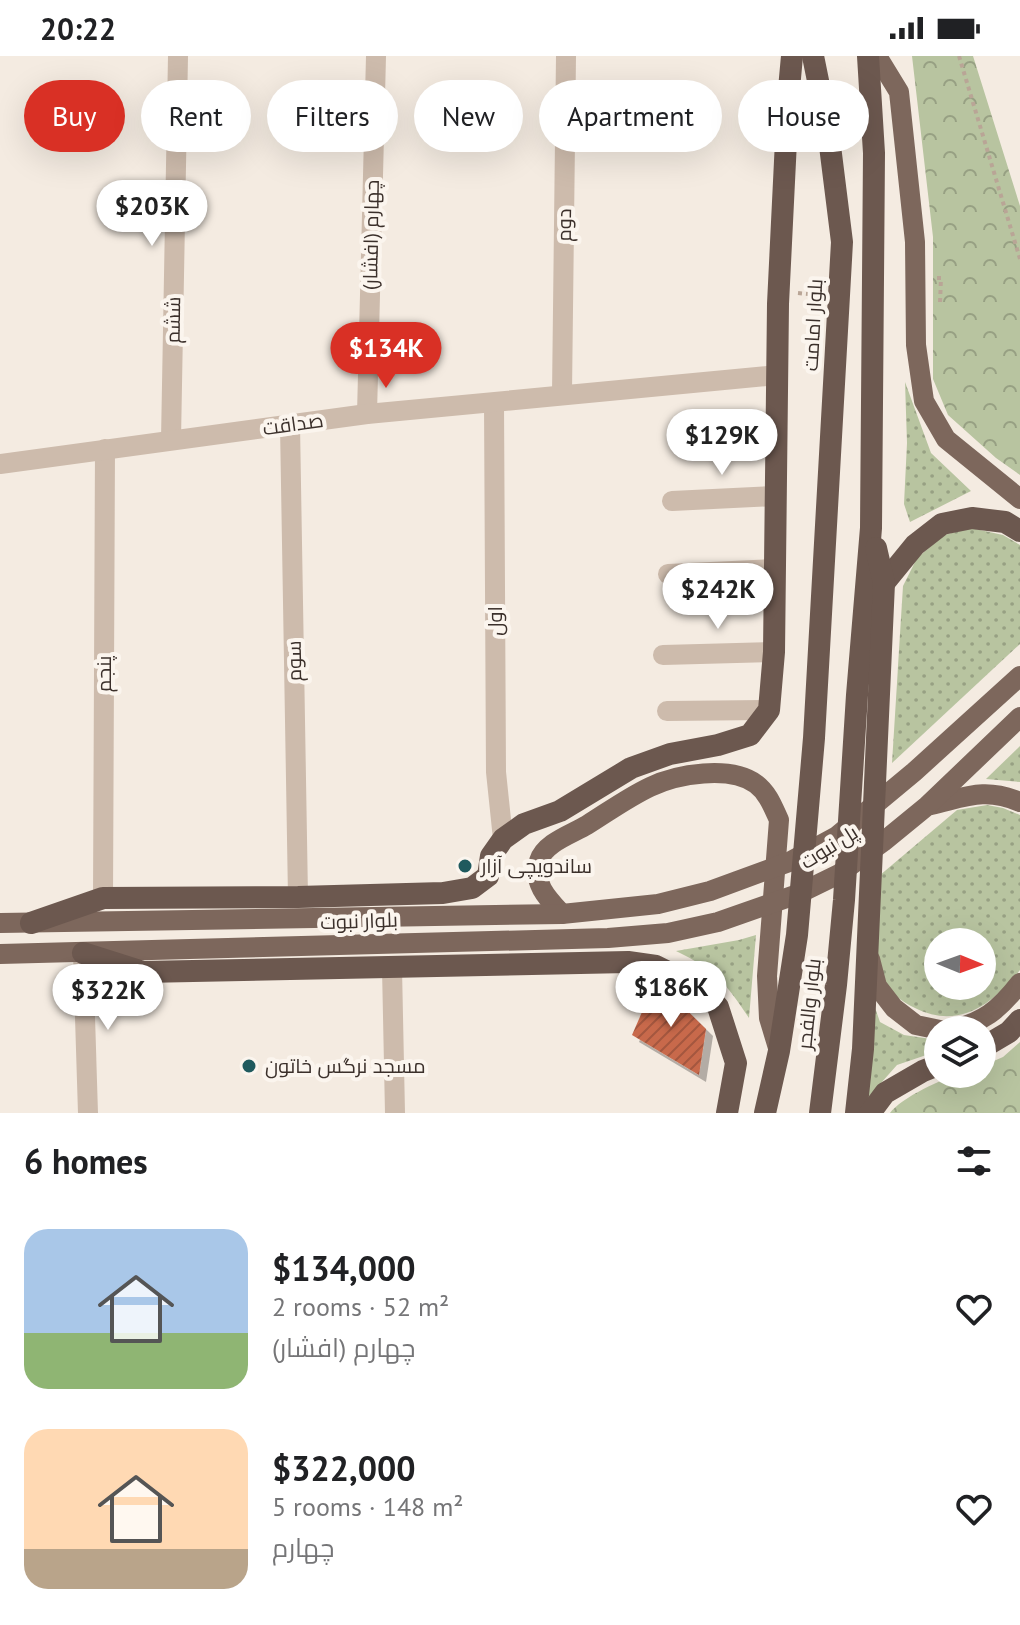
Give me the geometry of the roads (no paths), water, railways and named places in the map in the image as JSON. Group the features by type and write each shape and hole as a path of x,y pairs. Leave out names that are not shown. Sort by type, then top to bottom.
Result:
{"highway":[{"path":"31,923 103,898 298,897 443,893 472,888 488,876 491,856 503,839 524,824 578,802 631,768 670,754 750,735 769,710 774,652 778,304 792,56"},
{"name":"بلوار امامت","path":"797,935 814,738 842,242 828,130 813,56"},
{"path":"856,1113 863,1049 884,583 871,528 874,153 868,56"},
{"path":"884,583 915,545 942,524 972,518 1005,522 1020,531"},
{"name":"بلوار والفجر","path":"820,1113 844,900 871,528"},
{"name":"بلوار والفجر","path":"765,1113 779,1051 797,935"},
{"path":"83,953 143,972 628,962 656,966 704,991 718,1007 736,1063 727,1113"},
{"path":"996,1040 1020,1020"},
{"path":"870,1113 885,1093 924,1071"}],"main road":[{"path":"877,56 899,92 915,242 916,345 924,401 946,439 1020,499"},
{"name":"پل نبوت","path":"710,891 789,862 837,836 914,772 1020,676"},
{"name":"پل نبوت","path":"718,922 798,894 839,874 927,806 1020,717"},
{"path":"562,914 545,897 537,877 539,858 553,844 653,786 712,773 732,774 758,785 771,801 779,820 767,976 769,1018 779,1051"},
{"path":"927,806 987,793 1020,802"},
{"name":"بلوار نبوت","path":"0,923 562,914 658,904 710,891"},
{"name":"بلوار نبوت","path":"0,954 608,938 668,933 718,922"},
{"path":"867,941 877,986 894,1008 916,1025 924,1027"},
{"path":"986,1016 1020,983"}],"street":[{"name":"ششم","path":"171,440 178,56"},
{"name":"چهارم (افشار)","path":"367,414 376,56"},
{"name":"دوم","path":"562,394 566,56"},
{"name":"صداقت","path":"0,464 367,414 778,375"},
{"name":"اول","path":"494,403 496,772 503,839"},
{"name":"سوم","path":"290,425 298,897"},
{"name":"پنجم","path":"103,898 105,449"},
{"path":"672,501 775,496"},
{"path":"668,574 775,569"},
{"path":"663,655 774,652"},
{"path":"667,711 769,710"},
{"path":"83,953 88,1113"},
{"path":"392,968 395,1113"}],"place":[{"name":"ساندویچی آزار","path":"465,866"},
{"name":"مسجد نرگس خاتون","path":"249,1066"}]}
